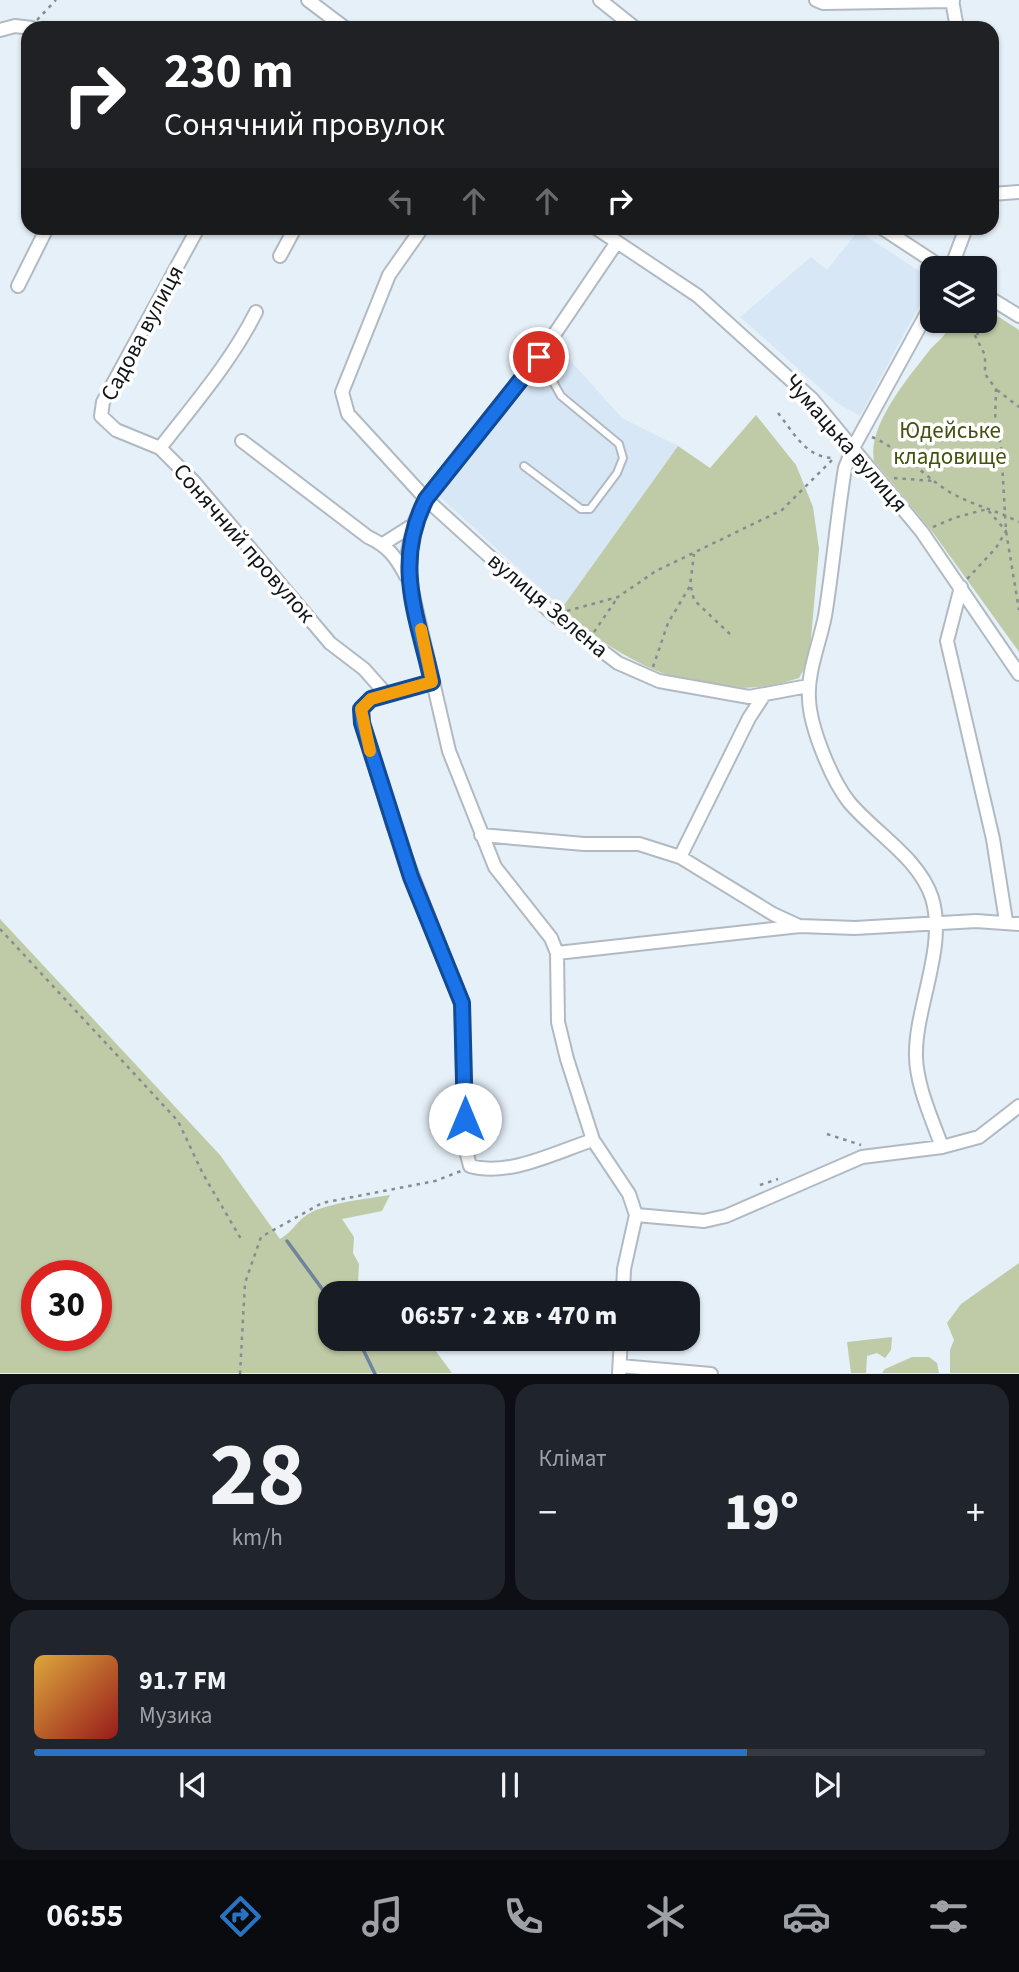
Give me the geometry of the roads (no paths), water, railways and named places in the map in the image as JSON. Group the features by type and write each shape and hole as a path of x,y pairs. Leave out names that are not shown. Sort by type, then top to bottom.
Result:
{"street":[{"path":"308,0 336,21"},
{"path":"600,0 626,21"},
{"path":"816,0 823,3 952,0 956,21"},
{"path":"0,30 21,27"},
{"path":"999,193 1019,192"},
{"path":"18,286 44,235"},
{"name":"Садова вулиця","path":"160,448 116,430 101,416 103,402 194,235"},
{"path":"280,256 291,235"},
{"name":"вулиця Зелена","path":"417,235 389,275 342,392 348,414 426,499 554,614 618,663 651,677 716,693 749,697 808,686"},
{"name":"Чумацька вулиця","path":"606,235 698,296 782,369 853,448 922,532 1017,666"},
{"path":"894,235 925,256"},
{"path":"956,256 963,235"},
{"path":"617,242 539,357 426,499 413,525 408,552 410,582 449,751 495,867 551,938 557,953 558,1022 593,1140 629,1194 636,1215 624,1281"},
{"path":"997,302 1019,316"},
{"name":"Сонячний провулок","path":"256,312 243,338 216,377 160,448 194,482 330,643 364,669 387,695"},
{"path":"920,326 853,448 841,495 819,648 808,686 809,703 834,777 849,801 924,881 932,899 934,923 929,988 917,1037 916,1058 942,1147"},
{"path":"242,441 368,537 383,544 396,556 410,582"},
{"path":"383,544 413,525"},
{"path":"961,587 947,641 993,839 1006,921"},
{"path":"432,682 371,699 361,709 362,723 397,838 462,1003 464,1143 470,1166 485,1170 509,1167 593,1140"},
{"path":"680,858 749,719 764,695"},
{"path":"481,835 584,844 639,844 680,858 773,914 800,926"},
{"path":"557,953 800,926 855,928 1006,921 1019,924"},
{"path":"636,1215 704,1221 726,1216 862,1157 942,1147 979,1137 1019,1106"},
{"path":"621,1351 620,1370 711,1374"}],"lane":[{"path":"524,466 580,509 590,509 617,473 622,458 619,444 561,396 539,357"}],"waterway":[{"path":"287,1241 318,1283"},
{"path":"364,1351 375,1374"}],"park label":[{"name":"Юдейське кладовище","path":"950,443"}]}
